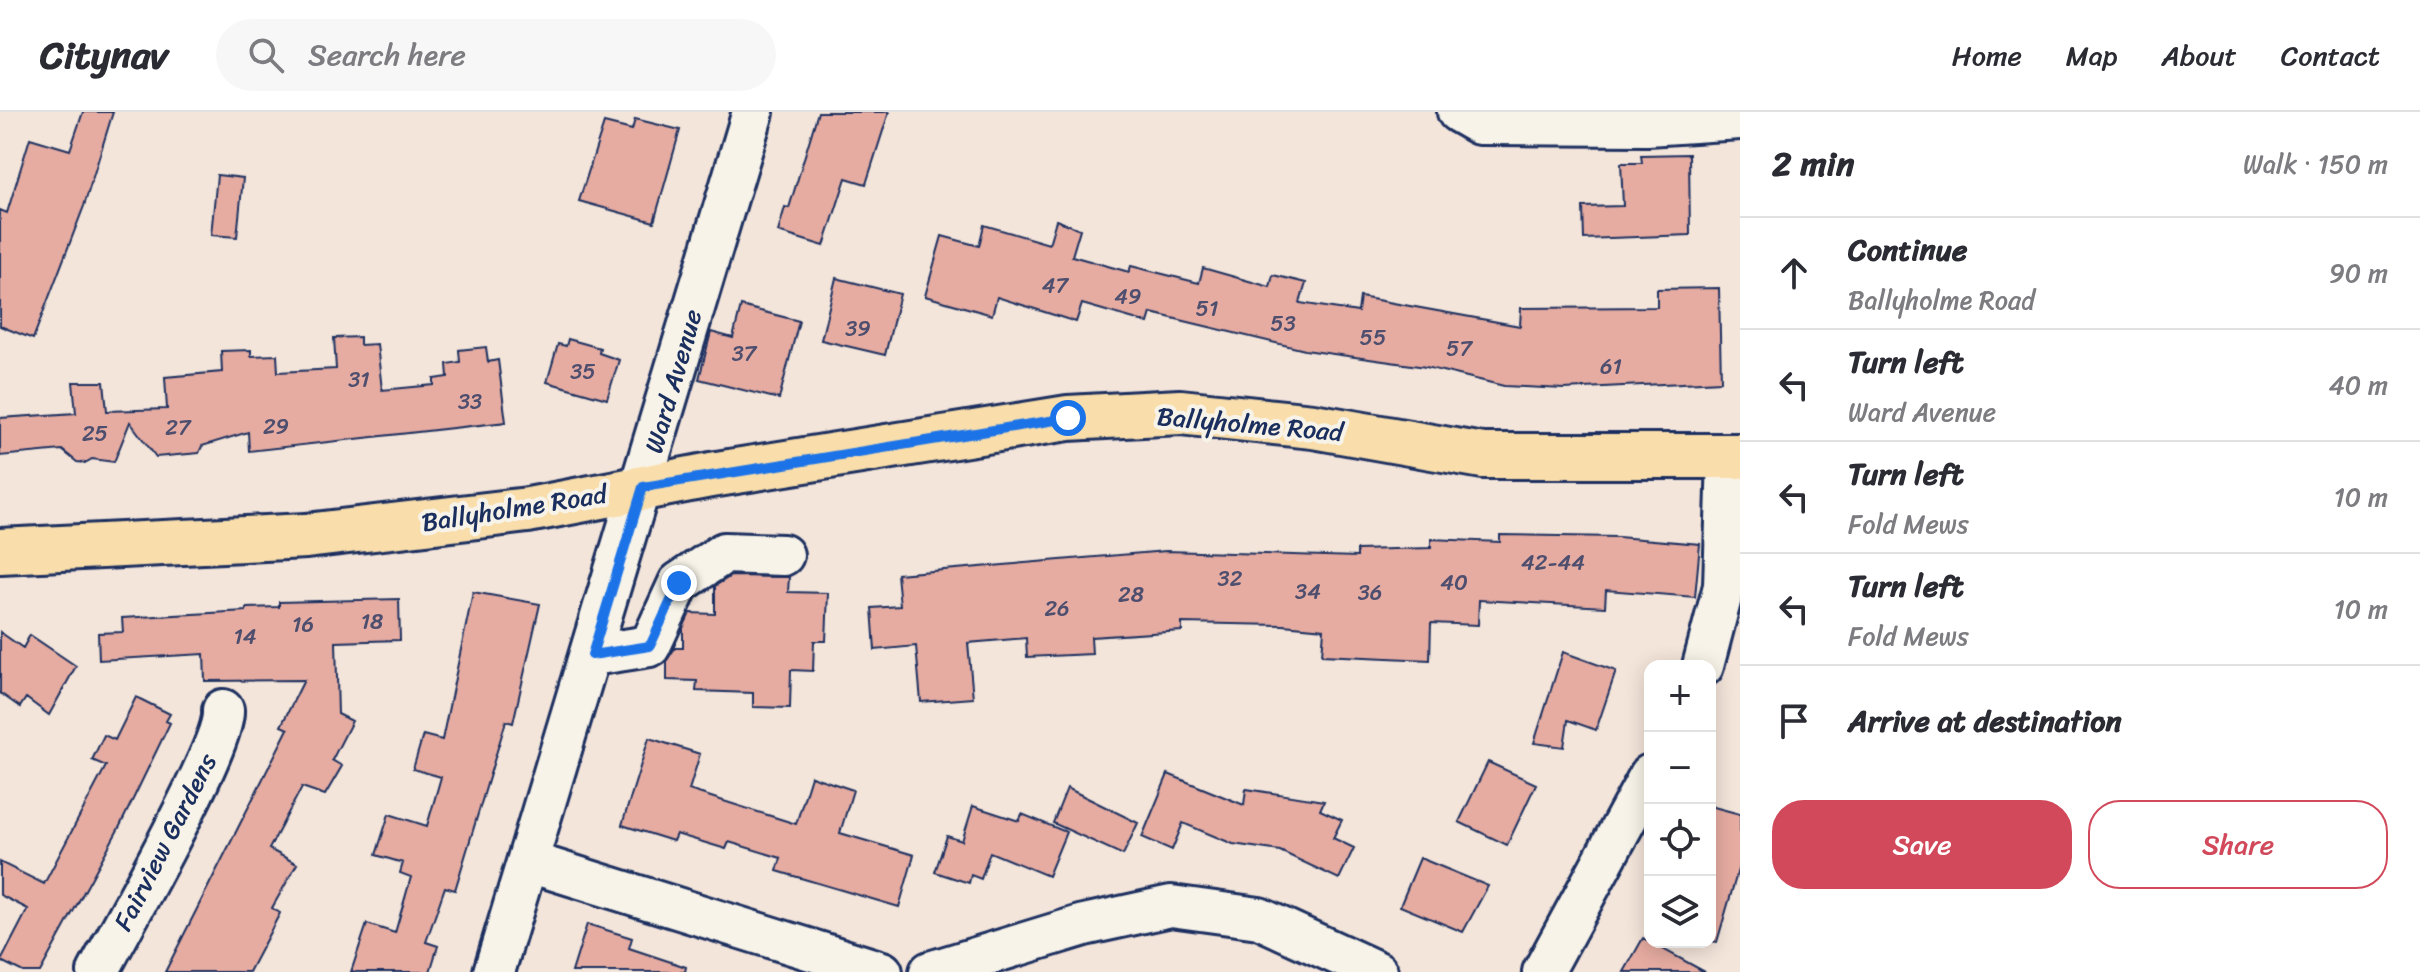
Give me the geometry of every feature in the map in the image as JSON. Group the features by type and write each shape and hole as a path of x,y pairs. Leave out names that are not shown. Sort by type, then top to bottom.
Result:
{"main road":[{"name":"Ballyholme Road","path":"0,551 306,536 528,510 643,487 1068,418 1180,412 1313,426 1483,456 1734,457"}],"street":[{"name":"Ward Avenue","path":"494,972 643,487 753,112"},
{"path":"1458,112 1479,124 1647,125 1740,119"},
{"path":"1705,660 1724,586 1734,457"},
{"path":"592,655 650,646 679,583 724,553 783,555"},
{"name":"Fairview Gardens","path":"98,972 207,762 224,724 223,710"},
{"path":"1543,972 1644,786"},
{"path":"529,862 882,972"},
{"path":"930,972 970,966 1084,925 1171,906 1259,918 1377,972"}],"building":[{"path":"83,112 113,112 84,206 33,339 0,326 0,210 7,213 30,138 70,150"},
{"path":"818,112 889,112 866,184 846,178 824,246 778,232 785,207 789,208"},
{"path":"635,119 680,130 654,222 579,201 604,123 632,130"},
{"path":"1689,154 1690,235 1584,239 1583,207 1623,206 1621,163 1642,163 1641,155"},
{"path":"217,175 243,178 237,237 211,235"},
{"path":"1056,220 1080,229 1072,256 1129,272 1131,266 1199,283 1203,268 1270,287 1273,275 1306,283 1300,303 1358,312 1360,297 1520,326 1521,308 1657,307 1657,289 1719,288 1721,381 1564,389 1504,386 1426,367 1305,350 1151,313 1148,323 1082,304 1076,322 997,297 992,315 925,296 942,236 979,246 984,225 1049,244"},
{"path":"836,278 900,294 885,355 821,340"},
{"path":"741,306 799,321 779,399 699,379 711,332 733,338"},
{"path":"360,337 360,345 377,344 382,390 434,385 434,379 448,377 447,364 460,362 459,350 486,347 488,362 498,360 506,422 249,451 248,432 202,446 199,453 156,457 130,422 114,462 92,459 85,463 77,462 62,450 0,456 0,418 76,413 73,382 104,382 107,411 167,409 165,377 222,372 221,351 251,350 251,356 277,355 278,372 336,369 334,338"},
{"path":"568,339 600,348 599,353 619,360 607,399 547,382 558,344 566,346"},
{"path":"1500,535 1618,537 1700,544 1695,597 1606,590 1605,607 1479,600 1478,625 1431,623 1430,660 1322,655 1324,629 1283,625 1182,623 1182,631 1091,637 1092,654 1027,657 1026,638 968,643 973,698 921,702 916,646 875,650 872,608 900,606 897,574 1166,551 1357,557 1357,550 1431,548 1431,539 1500,542"},
{"path":"731,576 789,577 788,592 828,593 826,641 814,641 813,671 791,670 790,708 753,707 753,693 696,691 697,681 667,680 667,660 675,648 683,648 683,628 690,613 715,614 715,586"},
{"path":"473,592 540,604 513,723 506,721 455,890 445,887 426,942 438,946 430,972 351,972 367,924 395,933 411,877 400,873 403,863 376,855 389,814 427,826 441,777 413,769 423,735 442,740"},
{"path":"399,599 400,640 336,642 338,714 352,721 332,760 342,766 325,795 302,787 269,849 297,864 272,908 280,913 249,972 165,972 288,729 281,726 304,680 205,681 204,654 99,660 98,633 123,632 122,618 246,611 246,608 279,607 279,602"},
{"path":"0,632 23,648 30,635 76,666 49,715 26,698 20,707 0,693"},
{"path":"1563,652 1616,671 1596,730 1568,720 1564,747 1534,743"},
{"path":"136,697 170,714 166,721 170,723 120,826 40,972 23,972 1,961 28,909 0,895 0,862 44,884 106,766 92,760 104,735 115,740"},
{"path":"649,738 700,754 689,790 796,824 811,776 853,790 840,833 914,855 899,907 777,871 781,858 729,842 726,849 676,834 673,841 622,825"},
{"path":"1488,762 1536,784 1507,845 1459,822"},
{"path":"1168,774 1244,805 1246,789 1324,801 1320,810 1342,820 1333,838 1354,848 1339,879 1280,851 1233,844 1183,823 1172,850 1142,837"},
{"path":"1067,788 1138,823 1123,855 1053,823"},
{"path":"973,806 1019,821 1022,814 1066,832 1048,876 990,852 981,879 971,875 969,883 935,872 947,836 962,841"},
{"path":"1716,808 1740,814 1740,863 1717,942"},
{"path":"1420,858 1488,886 1463,932 1400,906"},
{"path":"587,924 632,938 629,948 686,967 685,972 572,972"},
{"path":"1643,938 1644,948 1661,948 1705,972 1624,972"}],"route":[{"path":"679,583 650,646 592,655 643,487 1068,418"}]}
